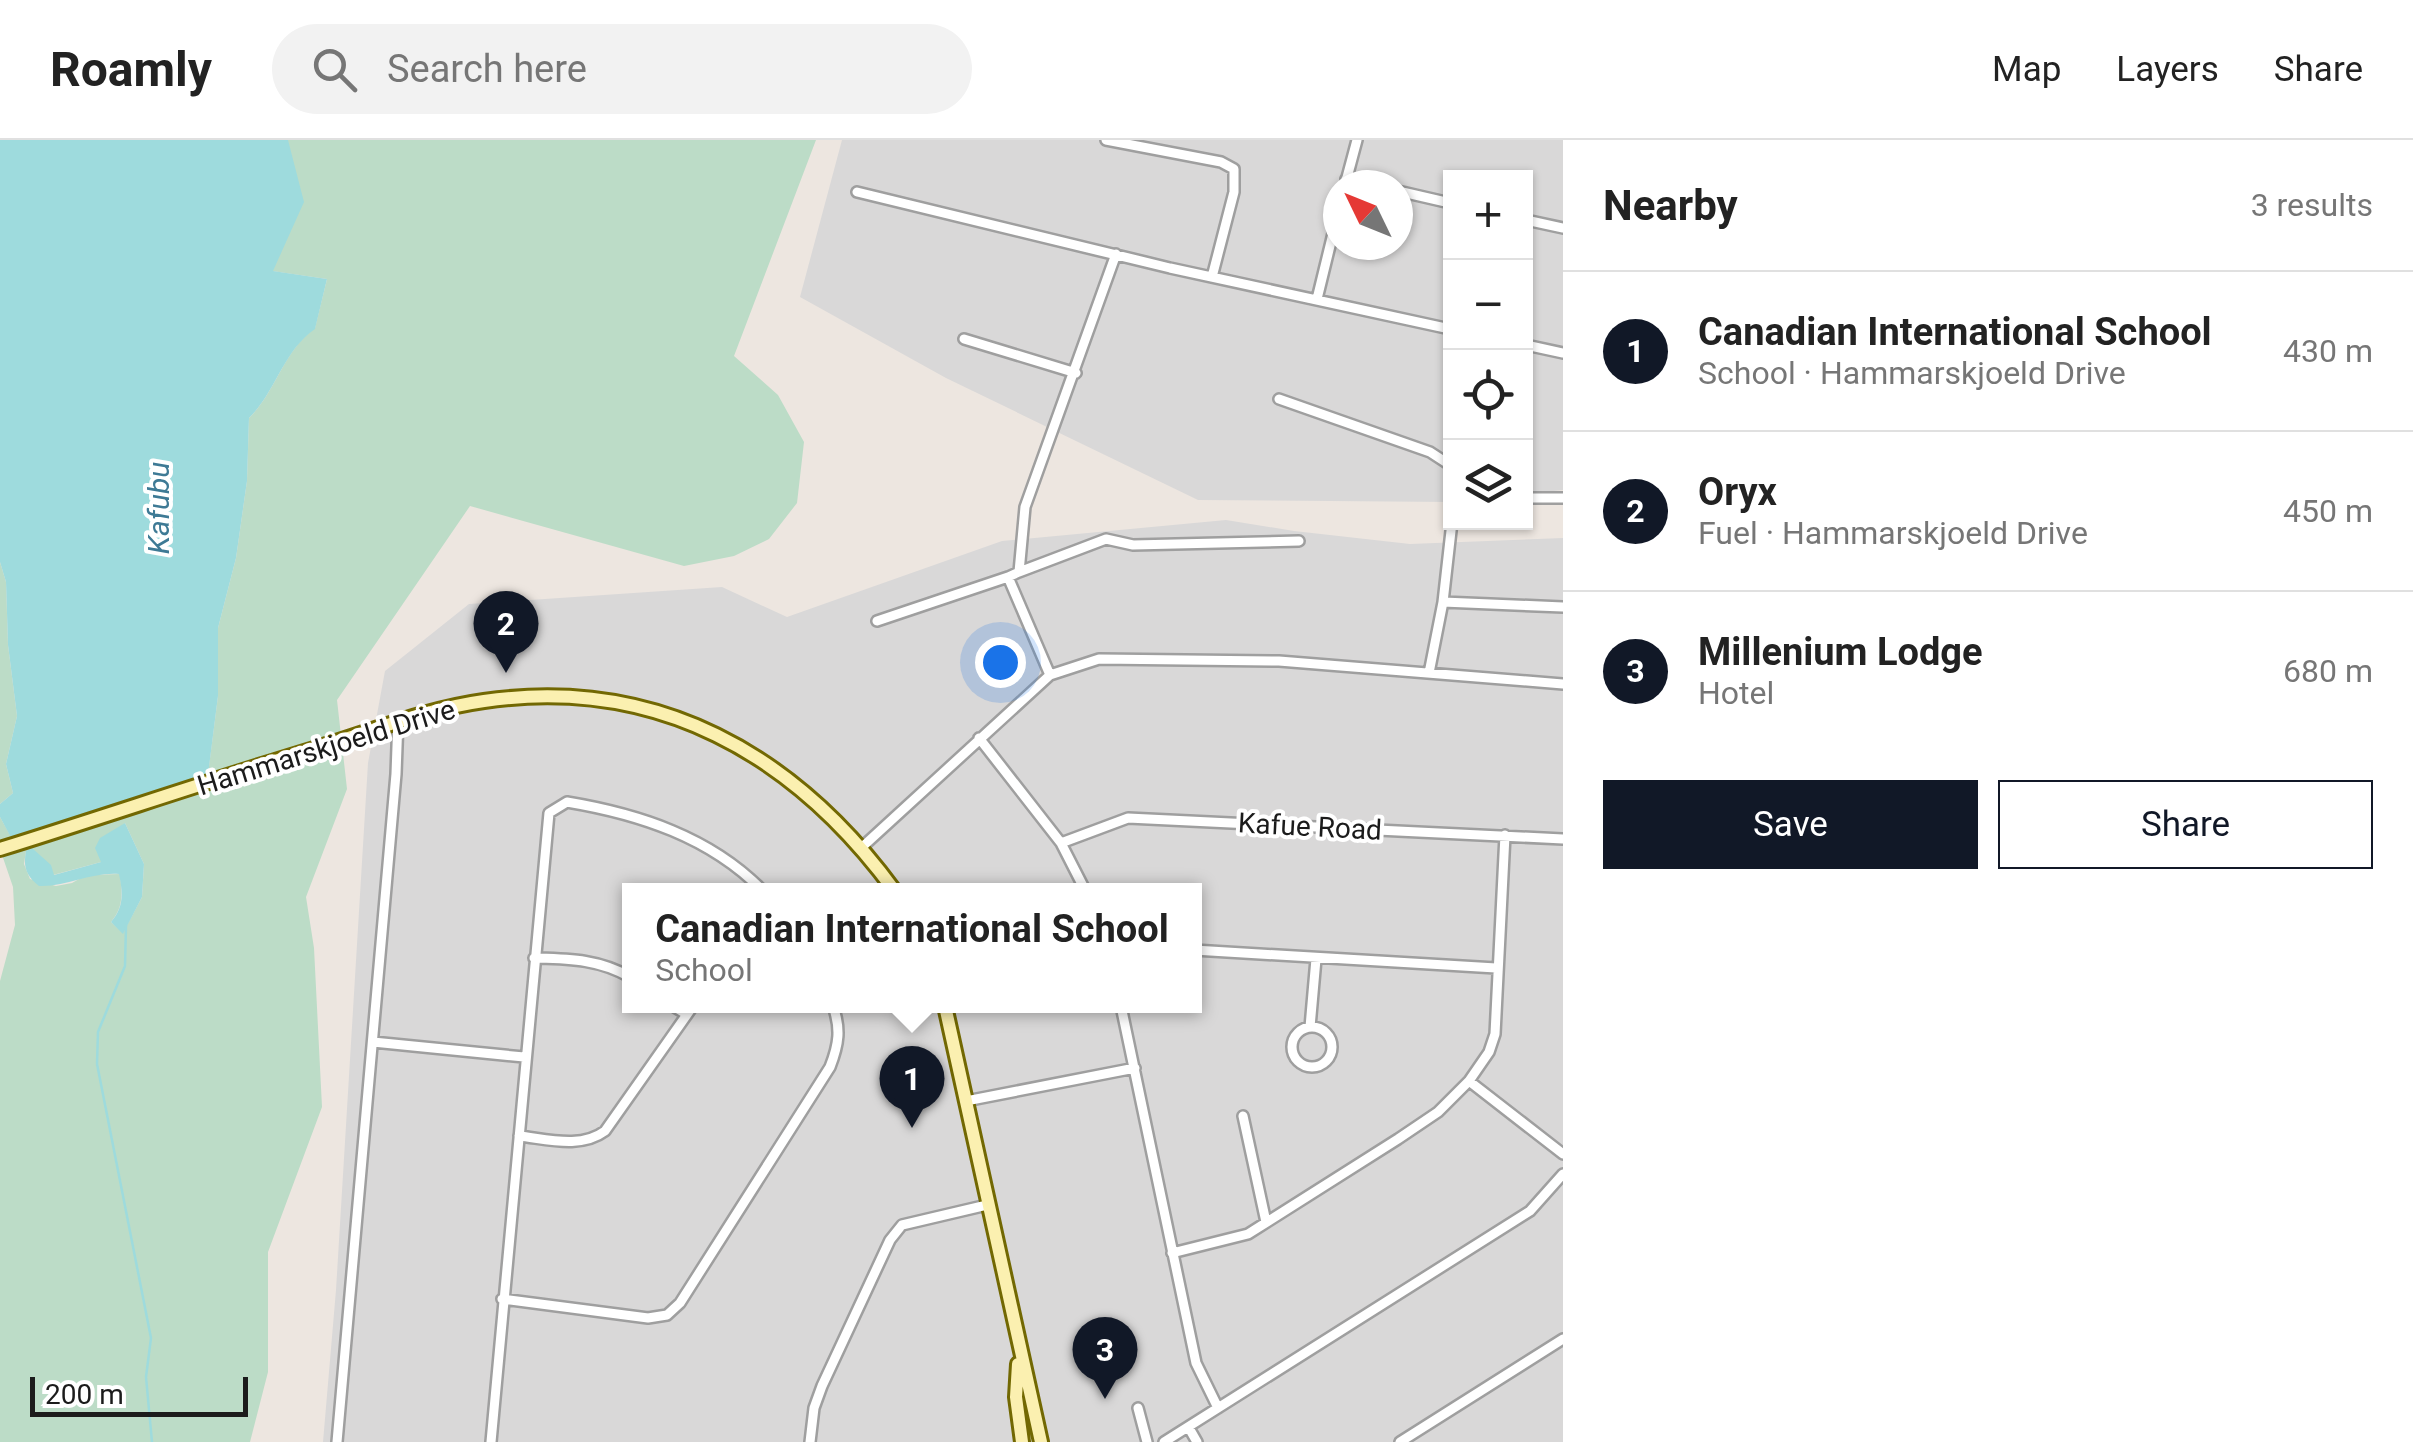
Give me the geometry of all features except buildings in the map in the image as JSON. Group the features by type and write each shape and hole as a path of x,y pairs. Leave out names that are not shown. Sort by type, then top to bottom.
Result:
{"main road":[{"name":"Hammarskjoeld Drive","path":"0,849 398,719 519,697 615,702 669,716 740,746 792,780 888,883"},
{"path":"947,1013 1041,1442"},
{"path":"1018,1346 1016,1396 1022,1442"}],"street":[{"path":"1106,140 1221,162 1234,169 1234,192 1212,277"},
{"path":"1348,170 1357,140"},
{"path":"856,192 1443,327"},
{"path":"1413,194 1443,201"},
{"path":"1533,222 1563,228"},
{"path":"1019,572 1025,506 1116,254"},
{"path":"1318,299 1327,260"},
{"path":"964,339 1076,373"},
{"path":"1533,347 1563,353"},
{"path":"1279,399 1430,452 1443,460"},
{"path":"1533,498 1563,498"},
{"path":"1429,673 1451,530"},
{"path":"877,620 1008,578 1106,538 1133,545 1298,541"},
{"path":"1008,578 1050,675"},
{"path":"1443,602 1563,607"},
{"path":"860,849 1050,675 1114,657 1279,660 1563,684"},
{"path":"337,1442 398,719"},
{"path":"979,738 1061,842 1081,883"},
{"path":"491,1442 549,813 567,802 616,810 672,830 738,868 754,883"},
{"name":"Kafue Road","path":"1061,842 1128,818 1563,839"},
{"path":"1172,1253 1232,1239 1266,1222 1438,1112 1469,1081 1489,1052 1495,1034 1504,835"},
{"path":"1202,951 1496,968"},
{"path":"534,958 586,960 622,973"},
{"path":"1310,1027 1316,959"},
{"path":"519,1136 577,1142 594,1140 606,1132 687,1013"},
{"path":"502,1299 648,1318 667,1315 680,1303 830,1067 839,1044 835,1013"},
{"path":"1123,1013 1196,1363 1218,1408"},
{"path":"1310,1027 1326,1033 1332,1049 1323,1064 1314,1067 1306,1066 1293,1054 1295,1037 1310,1027"},
{"path":"373,1042 524,1057"},
{"path":"966,1102 1135,1068"},
{"path":"1469,1081 1563,1154"},
{"path":"1243,1116 1266,1222"},
{"path":"1164,1442 1530,1212 1563,1174"},
{"path":"810,1442 814,1408 822,1386 890,1240 902,1225 987,1205"},
{"path":"1400,1442 1563,1340"},
{"path":"1138,1408 1147,1442"},
{"path":"1189,1428 1197,1442"}],"shaded area":[{"path":"842,140 1563,140 1563,490 1533,493 1533,170 1443,170 1443,502 1198,500 946,378 800,297"},
{"path":"1226,520 1410,544 1563,538 1563,1442 323,1442 368,763 385,671 469,604 722,587 787,617 1002,541"}],"green space":[{"path":"288,140 816,140 734,356 778,395 804,442 797,503 769,539 734,556 684,566 470,506 337,700 347,789 306,897 314,948 322,1107 268,1252 268,1372 250,1442 0,1442 0,981 15,925 13,887 0,849 0,817 15,844 207,782 218,696 218,628 236,558 247,481 249,418 295,348 315,328 327,279 272,271 303,202","holes":["125,823 144,864 142,897 123,933 111,922 120,905 120,874 86,875 56,886 30,879 24,864 26,851 53,875 101,862"]},
{"path":"0,562 6,582 8,645 17,716 6,764 13,793 0,804"}],"water":[{"path":"0,140 288,140 304,202 273,271 327,279 315,329 295,349 249,418 247,481 236,558 218,628 218,696 207,783 15,845 0,817 0,804 13,793 6,764 17,716 8,645 6,582 0,562"},
{"path":"125,823 144,864 142,897 123,934 111,922 121,900 119,874 39,886 28,875 25,862 26,851 32,848 51,865 54,875 101,862 95,848 100,838"}],"waterway":[{"name":"Kafubu","path":"126,926 125,966 98,1032 97,1064 151,1338 146,1377 152,1442"}],"place":[{"name":"Oryx","path":"506,673"},
{"name":"Canadian International School","path":"912,1128"},
{"name":"Millenium Lodge","path":"1105,1399"}]}
